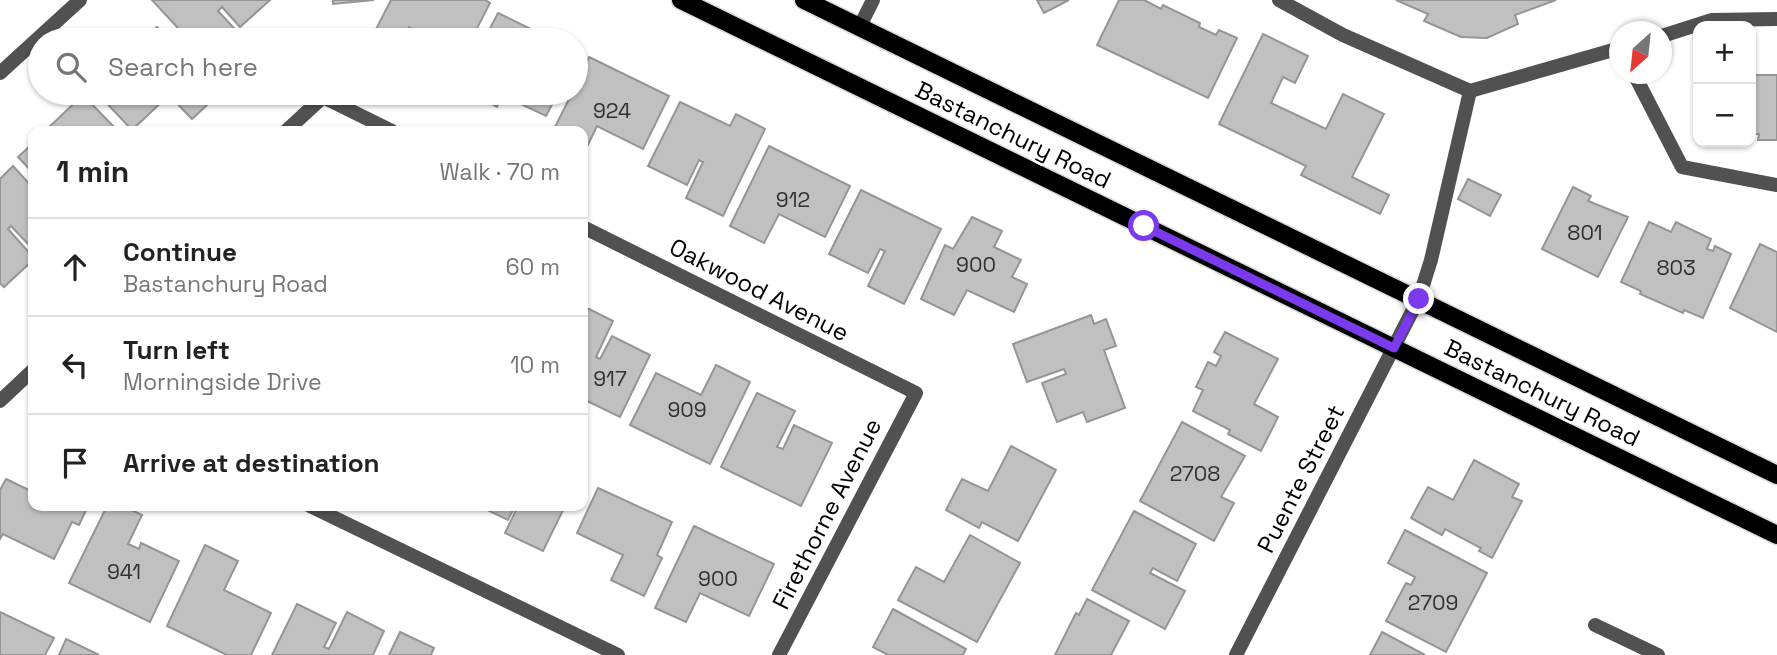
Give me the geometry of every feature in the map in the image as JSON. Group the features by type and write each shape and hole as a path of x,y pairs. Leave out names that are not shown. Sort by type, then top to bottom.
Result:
{"main road":[{"name":"Bastanchury Road","path":"804,0 1777,475"},
{"name":"Bastanchury Road","path":"693,3 1777,535"}],"street":[{"path":"49,28 80,0"},
{"path":"859,27 873,0"},
{"path":"1279,0 1343,35 1470,91 1609,51"},
{"path":"1672,33 1712,20 1777,19"},
{"path":"0,73 28,47"},
{"path":"1639,84 1682,167 1777,184"},
{"name":"Puente Street","path":"1236,655 1419,299 1432,260 1470,91"},
{"path":"291,126 314,105"},
{"path":"339,105 382,126"},
{"name":"Oakwood Avenue","path":"588,229 916,393"},
{"path":"0,401 28,376"},
{"name":"Firethorne Avenue","path":"779,655 916,393"},
{"path":"320,511 618,655"},
{"path":"1595,625 1658,655"}],"building":[{"path":"152,0 270,0 240,27 222,7 218,11 234,28 178,28"},
{"path":"333,0 374,0 333,4"},
{"path":"391,0 485,0 490,3 477,28 377,28"},
{"path":"1037,0 1069,0 1044,13"},
{"path":"1119,0 1144,0 1161,9 1163,5 1200,23 1199,27 1216,35 1219,30 1237,38 1208,98 1097,45"},
{"path":"1396,0 1556,0 1515,15 1518,24 1487,38 1461,37 1424,21 1428,14"},
{"path":"498,13 529,28 490,28"},
{"path":"1263,34 1308,56 1295,83 1283,77 1271,103 1326,129 1343,94 1384,114 1352,177 1389,195 1380,214 1301,175 1306,166 1219,124"},
{"path":"589,57 669,96 643,149 597,126 588,145 588,126 556,126 566,105 588,105"},
{"path":"1756,75 1777,75 1777,140 1758,140 1759,134 1756,134"},
{"path":"680,102 730,126 736,114 765,129 723,216 686,198 703,162 699,160 687,185 648,166"},
{"path":"72,105 93,105 113,126 50,126"},
{"path":"108,105 158,105 136,126 128,126"},
{"path":"179,105 207,105 192,119"},
{"path":"523,105 552,105 546,116"},
{"path":"769,146 850,186 825,237 779,214 764,243 730,226"},
{"path":"28,148 28,168 18,157"},
{"path":"13,166 28,182 28,244 11,226 8,229 28,251 28,265 4,287 0,283 0,179"},
{"path":"1468,179 1501,195 1490,216 1458,199"},
{"path":"1573,187 1591,196 1588,201 1628,217 1598,277 1542,249"},
{"path":"861,190 941,229 904,304 868,286 885,251 880,249 868,273 829,254"},
{"path":"972,217 1002,231 994,247 1021,260 1012,277 1027,284 1014,312 967,290 954,315 921,299 945,245 953,249"},
{"path":"1649,222 1671,232 1676,222 1711,239 1707,249 1713,251 1715,246 1731,254 1703,318 1684,310 1683,313 1640,294 1641,291 1621,282"},
{"path":"1760,244 1777,252 1777,332 1730,308"},
{"path":"588,308 613,321 596,357 600,359 612,336 650,355 620,417 588,401"},
{"path":"1091,315 1094,324 1106,319 1116,346 1104,350 1125,408 1087,422 1083,412 1057,422 1042,383 1066,374 1064,369 1027,382 1013,344"},
{"path":"1225,332 1278,359 1254,404 1278,417 1261,451 1228,434 1230,430 1193,411 1203,390 1196,387 1208,362 1216,366 1221,356 1214,352"},
{"path":"716,365 750,382 710,464 630,425 656,373 701,395"},
{"path":"757,393 795,411 777,447 783,449 794,425 832,443 801,506 721,467"},
{"path":"1182,422 1245,456 1221,497 1234,503 1214,541 1140,501"},
{"path":"1011,446 1056,470 1018,541 982,522 979,528 946,510 962,479 988,491"},
{"path":"1474,460 1519,484 1512,497 1522,501 1492,558 1479,551 1481,548 1445,529 1442,535 1411,518 1428,487 1453,500"},
{"path":"6,479 28,490 28,511 86,511 79,525 72,522 54,559 3,534 0,539 0,490"},
{"path":"598,488 672,522 657,555 662,558 644,596 611,580 623,555 577,533"},
{"path":"105,511 134,511 142,515 128,544 139,549 141,543 179,561 150,622 69,583"},
{"path":"489,511 512,511 508,520"},
{"path":"516,511 563,511 543,551 505,533"},
{"path":"1134,511 1196,544 1177,581 1153,568 1150,573 1185,591 1165,629 1092,590"},
{"path":"694,526 774,564 749,616 700,593 686,622 655,608"},
{"path":"1405,530 1487,573 1446,652 1386,621 1406,583 1411,585 1415,577 1388,563"},
{"path":"970,535 1020,563 977,642 898,600 916,567 944,582"},
{"path":"205,545 238,561 224,590 271,613 251,655 227,655 167,626"},
{"path":"1087,599 1129,621 1111,655 1055,655 1076,613 1079,615"},
{"path":"297,604 336,623 324,647 329,649 347,612 384,631 373,655 272,655"},
{"path":"893,609 966,649 963,655 888,655 873,647"},
{"path":"0,612 54,638 45,655 0,655"},
{"path":"400,632 434,648 431,655 389,655"},
{"path":"1382,632 1425,655 1370,655"},
{"path":"66,639 99,655 59,655"}],"route":[{"path":"1144,226 1394,348 1419,299"}]}
